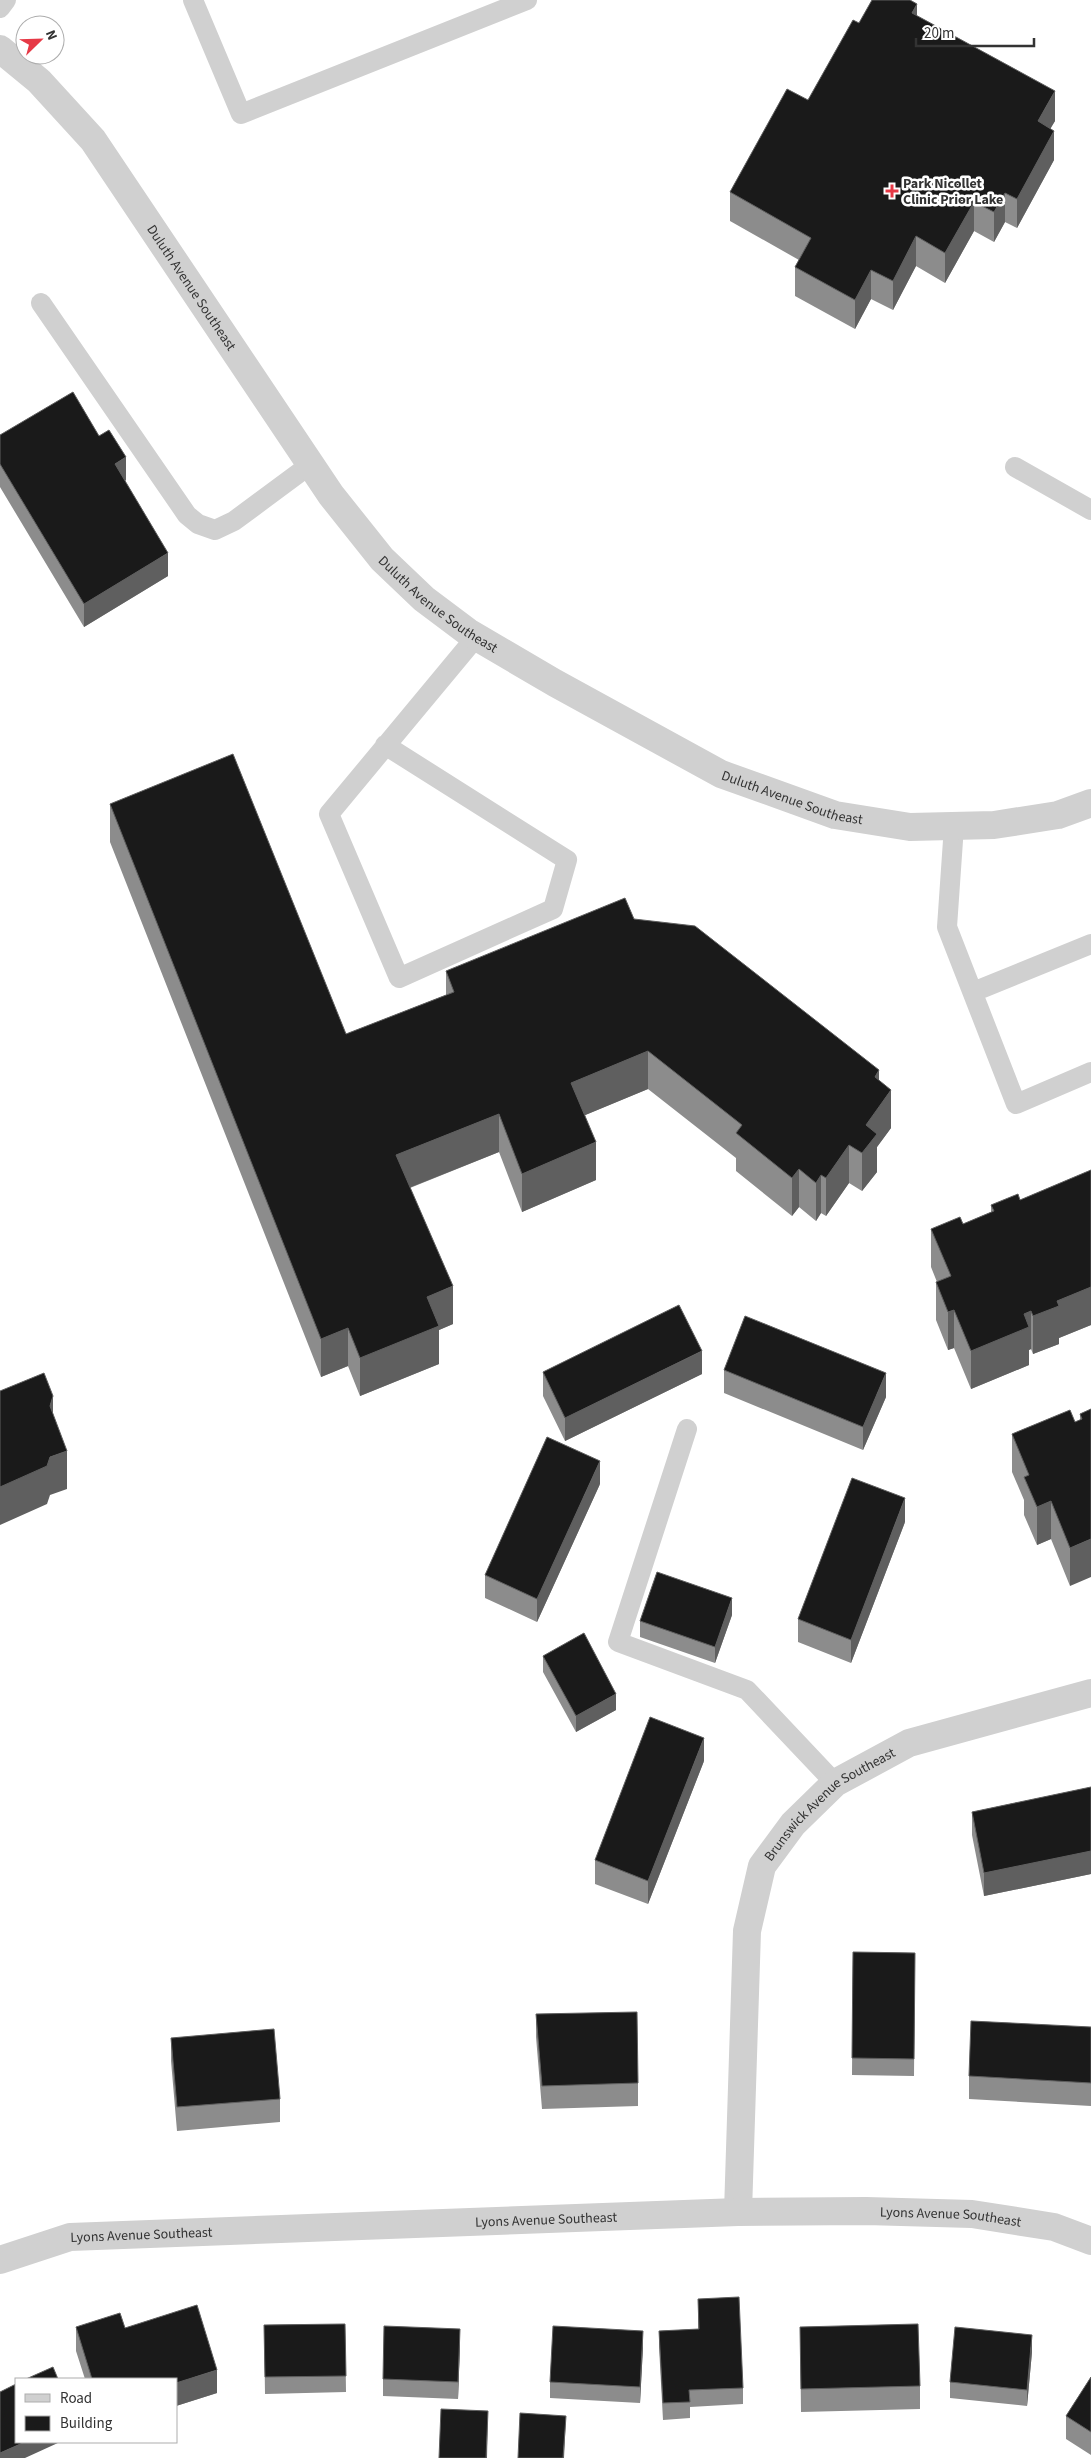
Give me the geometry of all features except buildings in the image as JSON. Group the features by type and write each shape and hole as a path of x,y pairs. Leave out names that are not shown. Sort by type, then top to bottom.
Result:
{"street":[{"name":"Duluth Avenue Southeast","path":"0,49 39,81 92,140 331,495 382,559 424,599 476,636 555,683 721,774 835,815 910,827 954,826 994,824 1058,815 1091,803"},
{"name":"Brunswick Avenue Southeast","path":"738,2212 747,1932 762,1866 793,1824 836,1783 908,1743 1091,1692"},
{"name":"Lyons Avenue Southeast","path":"0,2260 70,2237 738,2212 972,2214 1054,2227 1091,2241"}],"lane":[{"path":"0,8 6,0"},
{"path":"194,0 241,114 527,0"},
{"path":"41,303 187,514 198,524 215,530 234,522 311,464"},
{"path":"1015,467 1091,510"},
{"path":"386,745 567,860 553,909 399,978 329,814 476,636"},
{"path":"954,826 947,927 1016,1104 1091,1072"},
{"path":"973,992 1091,944"},
{"path":"687,1429 618,1642 747,1690 836,1783"}],"place":[{"name":"Park Nicollet Clinic Prior Lake","path":"892,191"}]}
